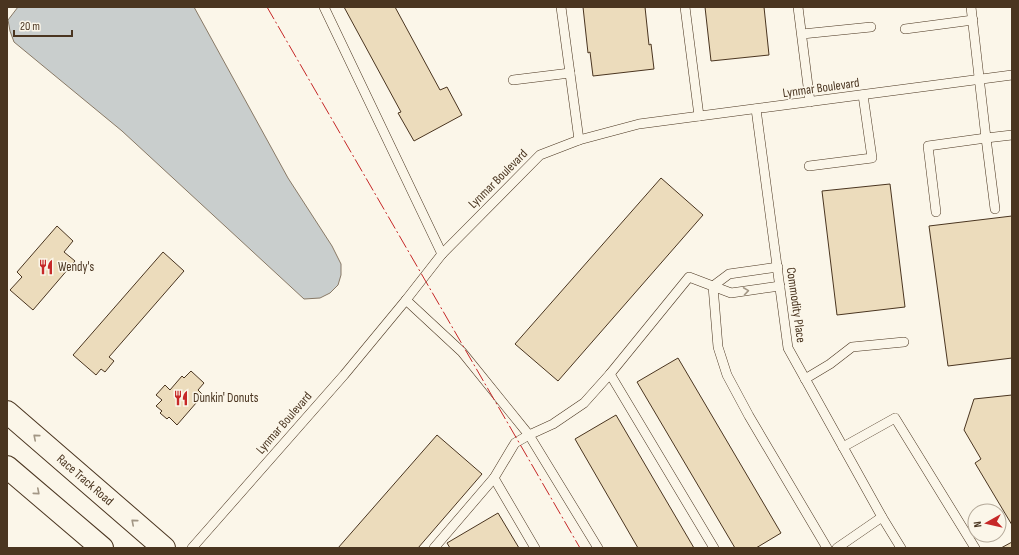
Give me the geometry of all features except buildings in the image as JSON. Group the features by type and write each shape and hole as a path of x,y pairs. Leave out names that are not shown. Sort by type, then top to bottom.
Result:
{"main road":[{"name":"Race Track Road","path":"7,412 164,548"},
{"path":"7,466 102,548"}],"lane":[{"path":"324,7 442,254"},
{"path":"561,7 579,140"},
{"path":"685,7 699,116"},
{"path":"798,7 810,102"},
{"path":"971,7 995,209"},
{"path":"905,29 973,20"},
{"path":"802,34 871,27"},
{"path":"513,80 570,73"},
{"name":"Lynmar Boulevard","path":"192,548 344,375 442,254 540,155 579,140 639,124 756,110 1012,75"},
{"path":"809,166 872,158 863,95"},
{"name":"Commodity Place","path":"756,110 788,348 882,517 901,548"},
{"path":"936,212 928,146 1012,135"},
{"path":"712,286 729,274 778,267"},
{"path":"434,548 494,478 515,443 553,424 584,403 610,374 689,277 731,293 780,286"},
{"path":"712,286 718,347 727,375 749,416 826,548"},
{"path":"406,300 462,352 529,435 598,548"},
{"path":"805,379 852,347 904,342"},
{"path":"610,374 714,548"},
{"path":"843,447 895,418 975,548"},
{"path":"494,478 534,548"},
{"path":"836,548 882,517"}],"shaded area":[{"path":"18,7 194,7 288,178 332,246 341,264 341,275 338,285 330,293 320,298 304,299 122,131 14,42 8,20"}],"power":[{"path":"267,7 580,548"}],"place":[{"name":"Wendy's","path":"46,267"},
{"name":"Dunkin' Donuts","path":"181,398"}]}
